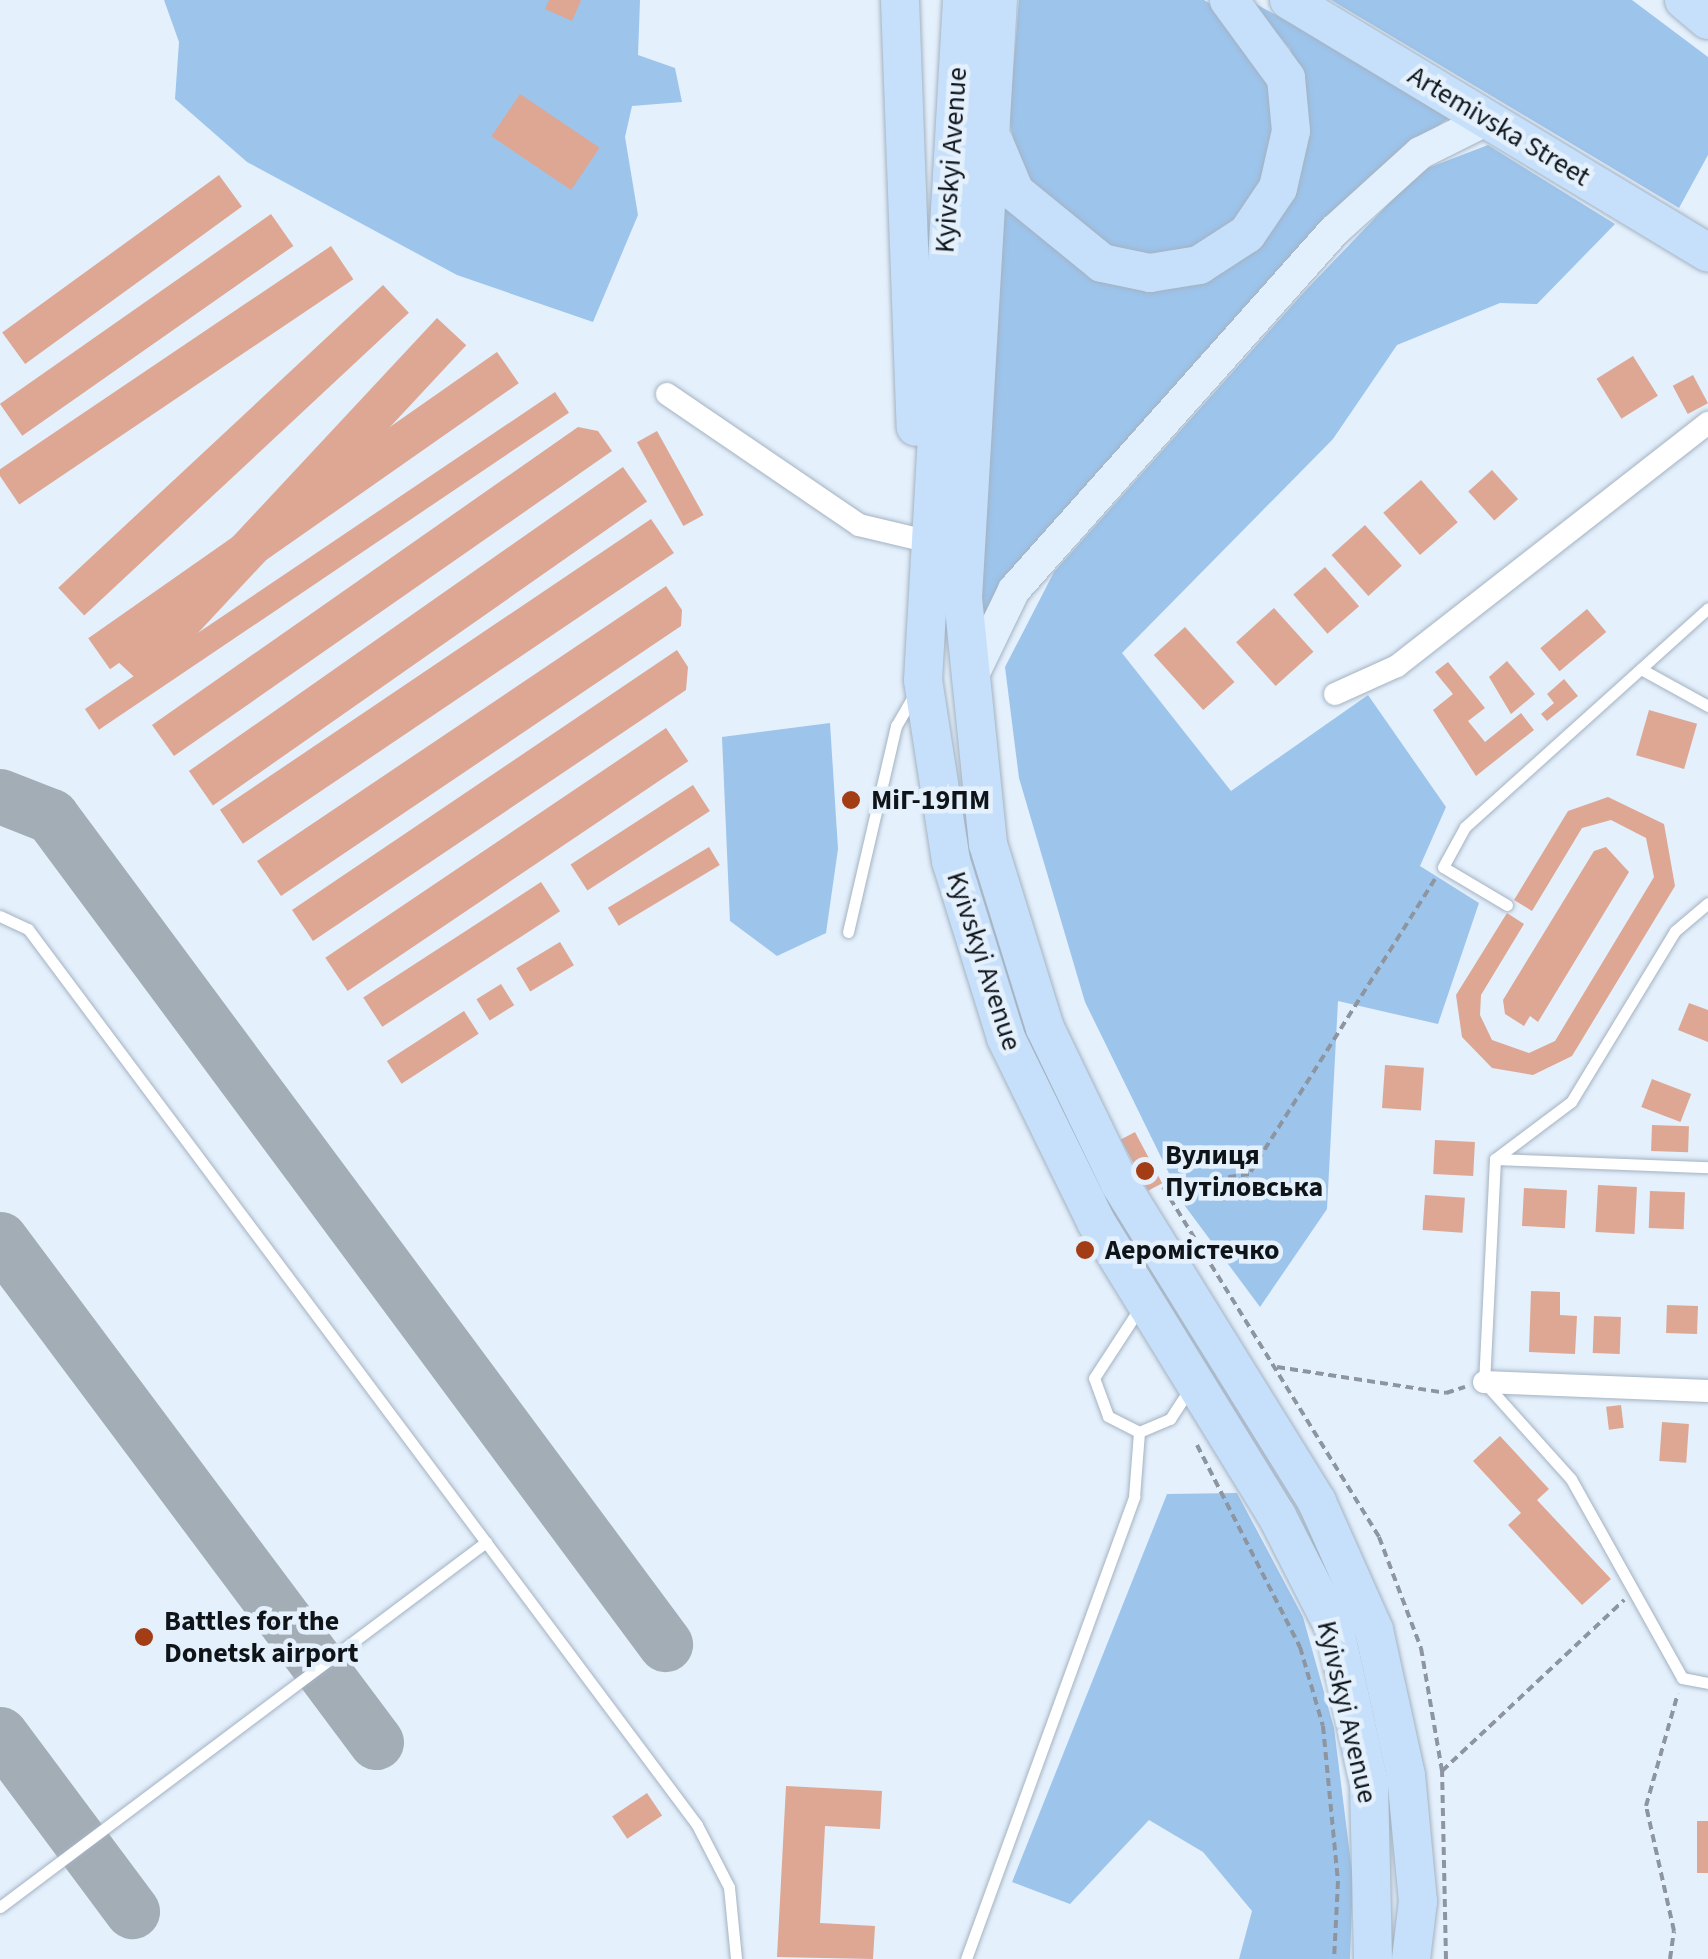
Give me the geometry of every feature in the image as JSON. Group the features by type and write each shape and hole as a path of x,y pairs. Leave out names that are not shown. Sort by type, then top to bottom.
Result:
{"main road":[{"path":"900,0 907,351 927,530"},
{"name":"Kyivskyi Avenue","path":"962,0 927,530 923,680 930,754 951,861 1006,1038 1143,1302 1194,1382 1335,1630 1369,1783 1373,1959"},
{"name":"Kyivskyi Avenue","path":"998,0 963,598 972,746 988,844 1045,1028 1120,1184 1318,1502 1389,1673 1418,1902 1411,1959"},
{"path":"991,134 1014,192 1102,263 1150,273 1199,266 1247,234 1278,188 1291,131 1286,78 1229,0"},
{"name":"Artemivska Street","path":"1290,0 1708,253"},
{"path":"1684,0 1708,20"},
{"path":"923,680 938,694 967,688"},
{"path":"930,754 940,738 972,746"},
{"path":"1143,1302 1180,1280"},
{"path":"1194,1382 1223,1347"}],"street":[{"path":"967,688 1014,590 1334,231 1420,153 1488,119"},
{"path":"667,394 859,526 927,530"},
{"path":"1335,694 1396,666 1708,423"},
{"path":"1484,1382 1708,1391"}],"lane":[{"path":"1507,905 1443,867 1464,827 1708,608"},
{"path":"1641,670 1708,706"},
{"path":"848,932 896,726 923,680"},
{"path":"1494,1158 1572,1102 1675,931 1708,903"},
{"path":"0,916 28,929 697,1825 729,1887 736,1959"},
{"path":"1494,1158 1708,1167"},
{"path":"1494,1158 1484,1382 1571,1480 1682,1678 1708,1683"},
{"path":"1139,1432 1108,1416 1094,1378 1143,1302"},
{"path":"1139,1432 1170,1419 1194,1382"},
{"path":"966,1959 1134,1498 1139,1432"},
{"path":"0,1907 486,1542"}],"path":[{"path":"1443,867 1249,1174 1163,1187 1278,1367 1379,1537 1421,1648 1442,1772 1446,1959"},
{"path":"1278,1367 1446,1393 1484,1382"},
{"path":"1197,1444 1300,1646 1323,1726 1338,1881 1334,1959"},
{"path":"1442,1772 1634,1590"},
{"path":"1670,1959 1674,1931 1646,1806 1682,1678"}],"shaded area":[{"path":"164,0 640,0 638,55 675,68 682,102 632,106 625,137 638,215 593,322 457,275 247,162 175,99 179,42"},
{"path":"1019,0 1204,0 1217,8 1274,87 1278,132 1265,183 1234,226 1179,261 1105,249 1040,198 1018,161 1009,120"},
{"path":"1248,0 1457,112 1373,174 980,641 1001,174 1061,252 1232,263 1304,94 1290,49"},
{"path":"1331,0 1632,0 1708,57 1708,155 1679,208"},
{"path":"1488,145 1615,224 1537,304 1500,303 1397,345 1333,439 1122,653 1231,791 1368,695 1446,807 1420,866 1479,903 1438,1024 1338,1001 1327,1209 1260,1307 1185,1206 1085,1002 1019,778 1005,667 1054,572 1305,291 1420,171"},
{"path":"830,723 838,849 826,933 777,956 730,921 722,737"},
{"path":"1237,1493 1303,1617 1334,1728 1353,1879 1350,1959 1239,1959 1252,1911 1203,1852 1149,1820 1070,1904 1012,1882 1167,1494"}],"building":[{"path":"549,0 581,0 572,21 545,9"},
{"path":"520,94 600,148 571,190 491,136"},
{"path":"219,175 242,207 25,364 2,333"},
{"path":"271,214 293,246 22,436 0,404"},
{"path":"331,246 353,279 19,505 0,476 0,469"},
{"path":"383,285 409,313 84,616 58,588"},
{"path":"437,318 466,345 146,688 117,661"},
{"path":"497,352 519,383 110,669 88,638"},
{"path":"1633,356 1658,396 1621,419 1597,379"},
{"path":"1693,375 1708,403 1688,414 1673,386"},
{"path":"555,392 569,413 99,730 85,709"},
{"path":"578,427 598,431 612,451 174,756 152,725"},
{"path":"657,431 704,515 683,526 637,442"},
{"path":"623,467 647,501 213,805 189,771"},
{"path":"1492,470 1518,499 1494,520 1468,491"},
{"path":"1421,480 1458,522 1420,555 1383,513"},
{"path":"651,519 674,553 243,844 220,810"},
{"path":"1365,525 1402,566 1368,596 1332,555"},
{"path":"1325,567 1359,606 1327,634 1293,595"},
{"path":"666,586 682,610 681,626 281,896 257,861"},
{"path":"1274,608 1313,652 1276,686 1236,642"},
{"path":"1587,609 1606,632 1560,671 1540,648"},
{"path":"1185,627 1235,682 1203,710 1154,655"},
{"path":"677,650 688,667 686,690 313,941 292,910"},
{"path":"1507,661 1535,694 1511,714 1489,677"},
{"path":"1448,662 1485,708 1468,721 1485,742 1521,713 1534,730 1476,776 1433,710 1453,694 1435,672"},
{"path":"1564,679 1578,696 1547,721 1541,714 1554,703 1547,694"},
{"path":"1649,710 1697,724 1684,769 1636,755"},
{"path":"666,728 688,761 348,991 325,958"},
{"path":"693,785 710,811 587,891 571,865"},
{"path":"1608,797 1664,824 1675,886 1572,1056 1533,1075 1492,1068 1462,1037 1456,995 1507,913 1524,924 1481,995 1480,1015 1492,1040 1529,1053 1555,1041 1654,877 1646,838 1611,820 1582,828 1532,911 1514,900 1568,811"},
{"path":"709,847 720,865 619,926 608,908"},
{"path":"1606,847 1629,872 1538,1022 1530,1016 1524,1026 1505,1014 1503,1000 1594,851"},
{"path":"541,882 560,911 382,1027 363,997"},
{"path":"560,942 574,965 530,991 516,968"},
{"path":"501,984 514,1005 490,1021 476,999"},
{"path":"1689,1003 1708,1010 1708,1042 1678,1030"},
{"path":"464,1011 479,1034 402,1084 387,1061"},
{"path":"1385,1065 1424,1068 1421,1111 1382,1108"},
{"path":"1652,1079 1691,1094 1680,1122 1641,1107"},
{"path":"1652,1125 1689,1126 1688,1152 1651,1151"},
{"path":"1135,1132 1162,1183 1148,1191 1121,1140"},
{"path":"1435,1140 1475,1142 1473,1176 1433,1174"},
{"path":"1598,1185 1637,1187 1634,1234 1596,1232"},
{"path":"1524,1188 1567,1190 1565,1228 1522,1226"},
{"path":"1650,1191 1685,1192 1684,1229 1649,1228"},
{"path":"1425,1195 1465,1198 1462,1233 1423,1230"},
{"path":"1531,1291 1560,1292 1560,1315 1577,1316 1575,1354 1529,1352"},
{"path":"1667,1305 1698,1306 1697,1334 1666,1333"},
{"path":"1594,1316 1621,1317 1620,1354 1593,1353"},
{"path":"1621,1405 1624,1428 1609,1430 1606,1407"},
{"path":"1662,1422 1689,1424 1686,1463 1659,1461"},
{"path":"1500,1436 1549,1489 1537,1500 1611,1579 1582,1605 1508,1525 1521,1513 1473,1461"},
{"path":"786,1786 882,1791 880,1829 825,1826 820,1923 875,1926 873,1959 777,1957"},
{"path":"647,1793 662,1815 627,1839 612,1816"},
{"path":"1697,1821 1708,1821 1708,1873 1697,1873"}],"taxiway":[{"path":"0,796 51,816 665,1644"},
{"path":"0,1239 376,1742"},
{"path":"0,1734 132,1911"}],"place":[{"name":"МіГ-19ПМ","path":"851,800"},
{"name":"Вулиця Путіловська","path":"1145,1171"},
{"name":"Аеромістечко","path":"1085,1250"},
{"name":"Battles for the Donetsk airport","path":"144,1637"}]}
